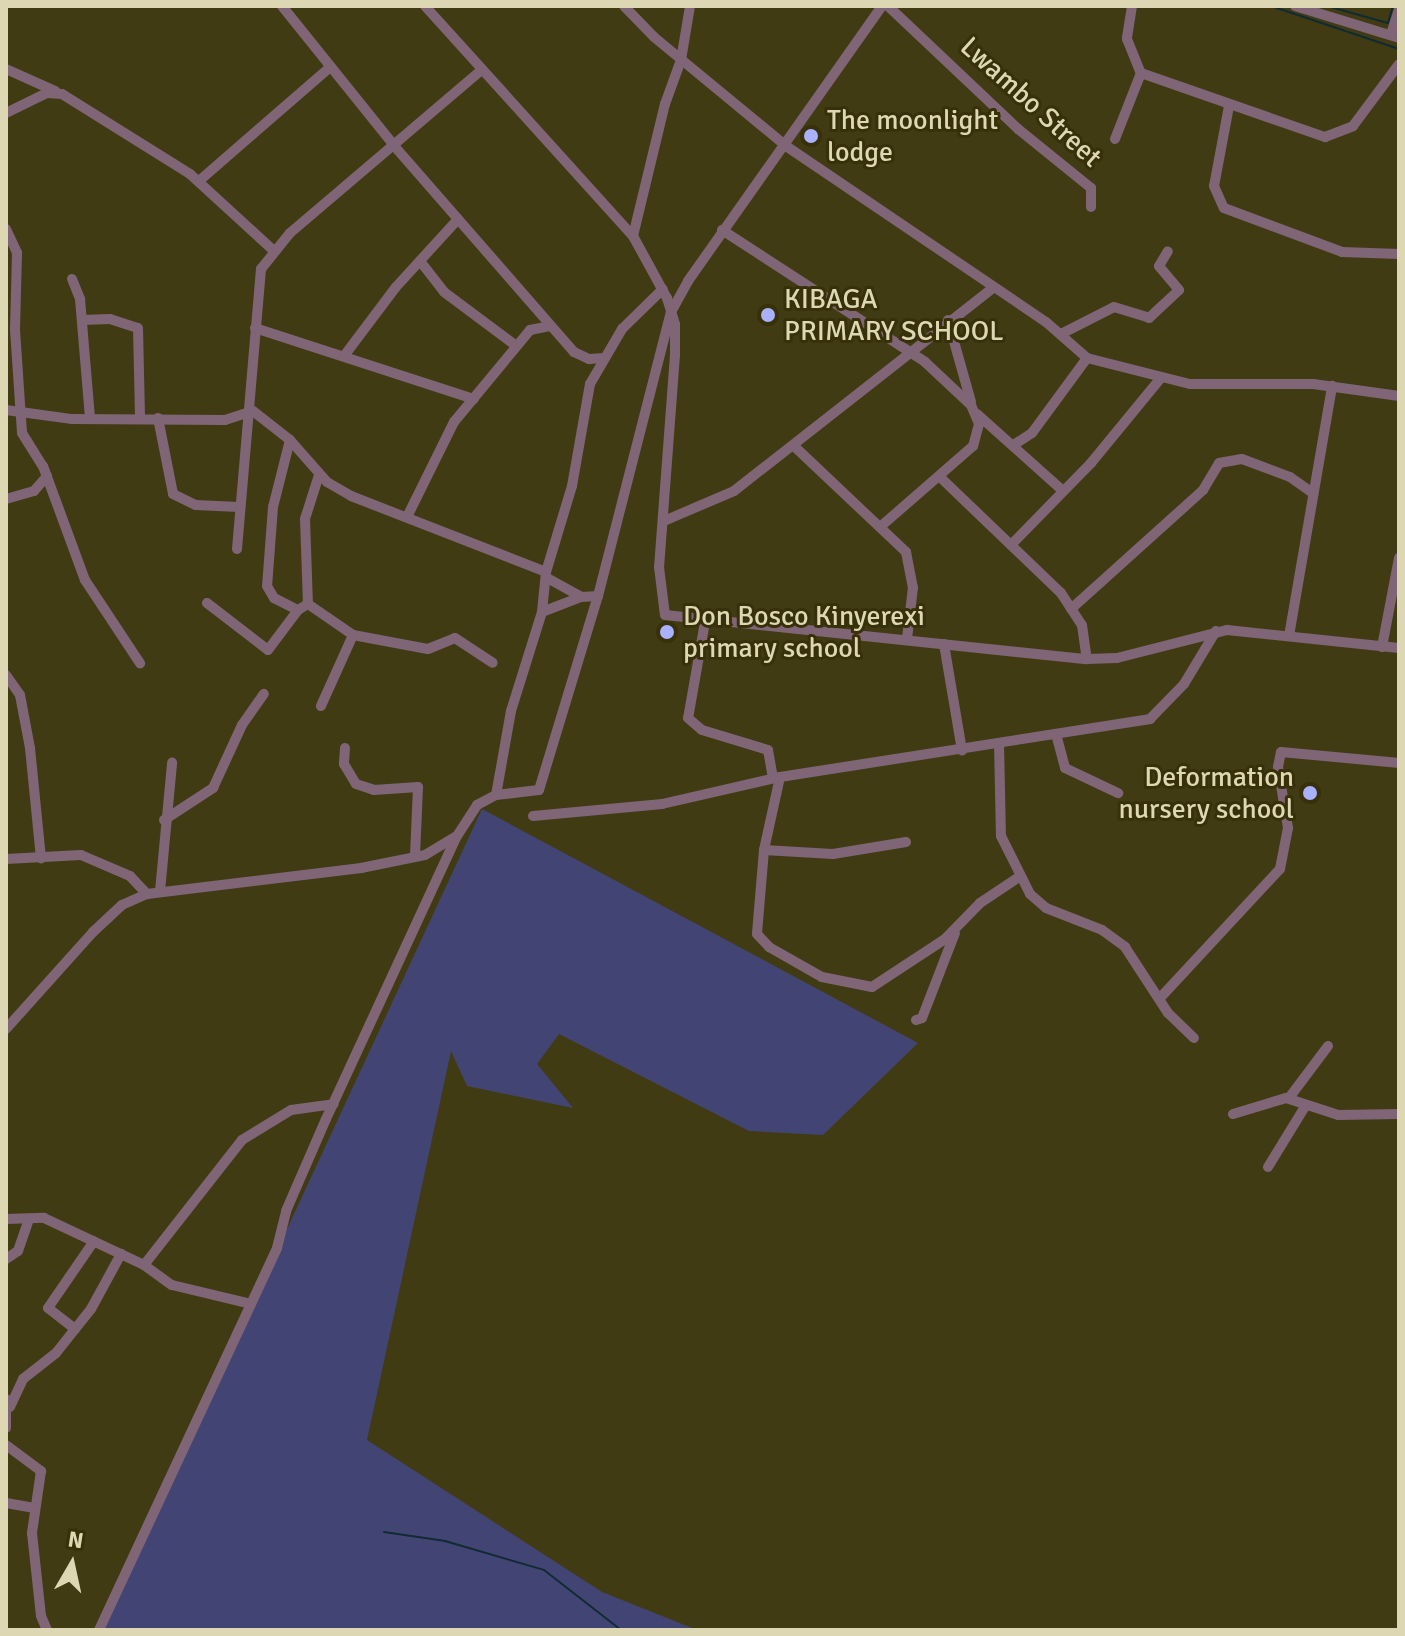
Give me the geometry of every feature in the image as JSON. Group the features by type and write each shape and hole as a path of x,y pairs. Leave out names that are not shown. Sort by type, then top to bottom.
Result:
{"street":[{"path":"282,6 396,148 536,303 550,326 582,358 605,358"},
{"path":"425,6 479,72 633,236 663,289 671,312 675,355 660,606 669,617 1087,659 1117,658 1216,631 1399,648"},
{"path":"624,6 681,60 786,146 1061,334 1087,358 1160,379 1226,387 1278,382 1399,396"},
{"path":"633,236 665,104 681,60 690,6"},
{"path":"99,1630 251,1304 334,1104 457,836 477,805 496,795 540,788 598,596 671,312 722,230 786,146 882,6"},
{"name":"Lwambo Street","path":"888,6 1038,147 1091,188 1091,207"},
{"path":"1115,139 1141,73 1127,39 1132,6"},
{"path":"1295,6 1395,36 1399,10"},
{"path":"1141,73 1229,106 1336,136 1353,126 1399,64"},
{"path":"199,181 329,68"},
{"path":"6,69 62,94 199,181 273,250"},
{"path":"237,549 256,291 273,250 396,148 479,72"},
{"path":"6,113 47,93 62,94"},
{"path":"1229,106 1214,186 1224,208 1342,252 1399,254"},
{"path":"344,356 458,219"},
{"path":"6,229 17,253 10,317 24,413 22,433 47,476 78,566 140,663"},
{"path":"722,230 906,353 925,362 1062,490"},
{"path":"1061,334 1114,307 1149,318 1179,290 1159,266 1168,251"},
{"path":"420,261 444,292 515,345"},
{"path":"72,279 82,320 90,417"},
{"path":"664,521 734,491 795,447 906,353 993,288"},
{"path":"496,795 511,711 542,612 547,576 572,486 590,384 622,329 663,289"},
{"path":"82,320 110,319 138,328 140,416"},
{"path":"880,527 909,499 941,478 977,439 973,409 948,320"},
{"path":"407,517 449,432 515,345 530,330 550,326"},
{"path":"255,328 296,345 344,356 474,399"},
{"path":"1015,444 1032,433 1087,358"},
{"path":"1011,545 1160,379"},
{"path":"1289,636 1332,386"},
{"path":"6,410 90,417 225,420 248,410"},
{"path":"248,410 290,440 319,475 351,496 547,576 581,597"},
{"path":"158,418 173,494 196,505 239,507"},
{"path":"290,440 276,488 267,578 274,598 298,610"},
{"path":"795,447 880,527 911,562 907,639"},
{"path":"1071,609 1203,490 1219,463 1242,459 1290,477 1313,493"},
{"path":"308,604 305,519 319,475"},
{"path":"6,499 34,491 47,476"},
{"path":"941,478 1011,545 1071,609 1082,625 1087,659"},
{"path":"1382,647 1399,558"},
{"path":"542,612 581,597 598,596"},
{"path":"207,603 268,650 298,610 308,604"},
{"path":"308,604 353,635 428,649 455,638 493,663"},
{"path":"705,622 688,718 702,730 768,750 777,778 764,850 759,938 822,977 872,987 956,930 980,903 1019,877"},
{"path":"533,816 662,804 777,778 1153,717 1193,672 1216,631"},
{"path":"321,706 353,635"},
{"path":"944,644 962,750"},
{"path":"6,675 20,695 30,748 41,858"},
{"path":"164,820 213,788 242,725 264,694"},
{"path":"1056,734 1065,768 1118,793"},
{"path":"999,743 1001,836 1019,877 1040,905 1102,930 1125,947 1160,998 1194,1038"},
{"path":"345,748 344,764 356,784 374,790 418,787 415,856"},
{"path":"1160,998 1280,869 1288,828 1278,767 1281,752 1399,763"},
{"path":"160,891 164,820 172,763"},
{"path":"6,1029 93,932 122,905 147,894 361,868 415,856 457,836"},
{"path":"764,850 833,854 906,842"},
{"path":"6,859 81,855 130,876 147,894"},
{"path":"916,1020 922,1018 956,930"},
{"path":"1233,1114 1289,1098 1328,1046"},
{"path":"1289,1098 1338,1115 1399,1114"},
{"path":"144,1265 227,1157 261,1125 291,1110 334,1104"},
{"path":"1268,1167 1306,1105"},
{"path":"6,1219 44,1218 144,1265 172,1285 251,1304"},
{"path":"6,1259 18,1251 29,1219"},
{"path":"75,1329 48,1308 94,1241"},
{"path":"6,1428 8,1403 23,1379 56,1353 75,1329 121,1254"},
{"path":"6,1445 41,1471 32,1537 47,1630"},
{"path":"6,1503 35,1508"}],"shaded area":[{"path":"482,809 918,1043 823,1135 749,1131 559,1034 537,1064 573,1108 467,1086 451,1051 367,1440 602,1592 697,1630 101,1630"}],"waterway":[{"path":"1271,6 1399,49"},
{"path":"1327,6 1388,23 1393,6"},
{"path":"384,1532 445,1541 544,1570 621,1630"}],"place":[{"name":"The moonlight lodge","path":"811,136"},
{"name":"KIBAGA PRIMARY SCHOOL","path":"768,315"},
{"name":"Don Bosco Kinyerexi primary school","path":"667,632"},
{"name":"Deformation nursery school","path":"1310,793"}]}
